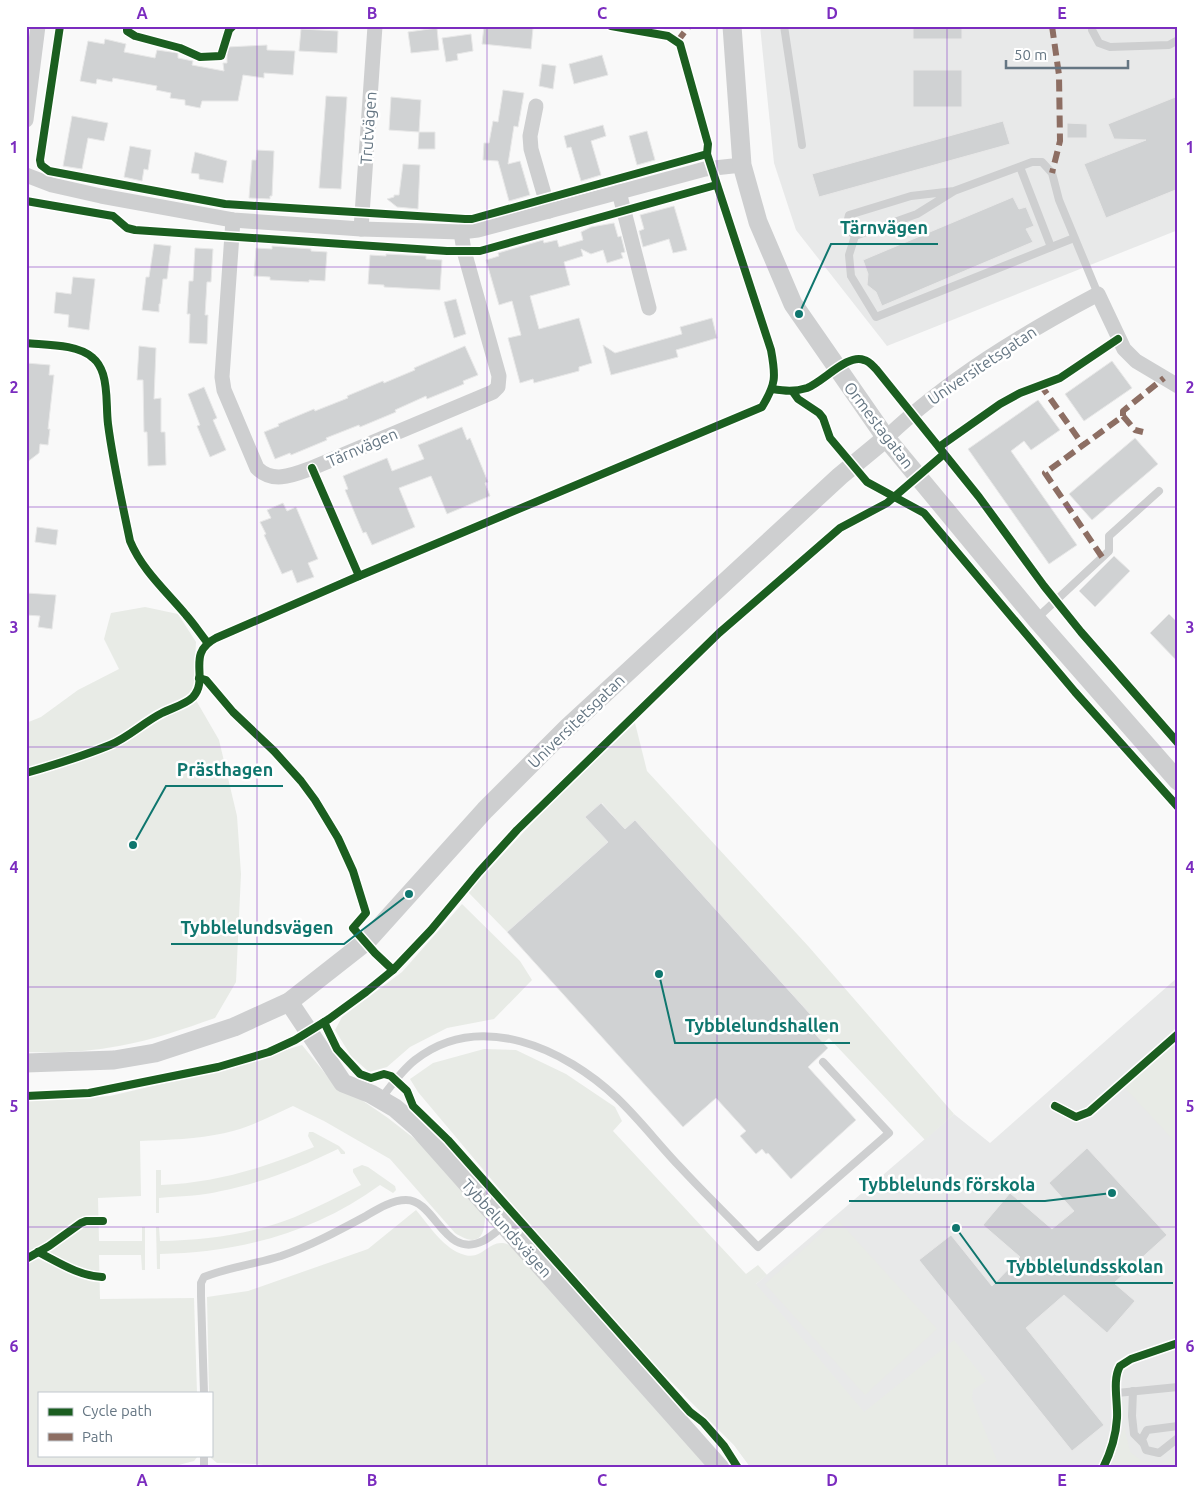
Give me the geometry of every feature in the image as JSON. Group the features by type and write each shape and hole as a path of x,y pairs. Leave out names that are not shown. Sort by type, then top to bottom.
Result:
{"street":[{"path":"26,120 29,66 38,26"},
{"name":"Trutvägen","path":"361,229 375,26"},
{"name":"Ormestagatan","path":"732,26 742,165 758,222 793,304 886,438 1036,619 1178,781"},
{"path":"536,106 530,136 531,149 549,211"},
{"path":"26,176 52,185 101,196 233,220 361,229 460,232 478,230 705,169 742,165"},
{"path":"619,192 649,308"},
{"name":"Tärnvägen","path":"233,220 222,377 224,390 257,468 263,474 274,477 289,477 312,468 492,392 498,387 499,376 460,232"},
{"path":"1098,294 1124,349 1136,361 1178,386"},
{"name":"Universitetsgatan","path":"26,1063 114,1060 155,1053 234,1027 289,1002 368,940 485,810 567,728 840,476 886,438 911,414 980,363 1056,316 1098,294"},
{"name":"Tybbelundsvägen","path":"289,1002 343,1083 395,1108 417,1127 720,1468"}],"lane":[{"path":"784,26 802,145"},
{"path":"1092,26 1092,30 1099,43 1110,47 1169,46 1178,40"},
{"path":"855,236 917,214 954,191 1032,162 1042,162 1052,173 1059,200 1098,294"},
{"path":"1020,167 1051,247"},
{"path":"855,236 846,224 849,215 911,196 954,191"},
{"path":"855,236 849,255 851,276 876,317 1074,238"},
{"path":"1036,619 1108,551 1109,536 1159,491"},
{"path":"380,1100 406,1068 416,1059 430,1051 460,1040 487,1036 514,1039 544,1049 589,1075 616,1098 758,1247 889,1133 823,1062"},
{"path":"204,1392 201,1283 204,1277 281,1256 340,1230 391,1203 402,1200 412,1200 422,1206 446,1234 456,1242 469,1244 483,1241 505,1224"},
{"path":"1117,1393 1178,1387"},
{"path":"1133,1392 1132,1416 1134,1434 1144,1444"},
{"path":"1178,1426 1147,1430 1142,1439 1146,1450 1159,1454 1178,1438"}],"shaded area":[{"path":"760,26 1178,26 1178,230 887,346 796,230 774,163"},
{"path":"145,607 178,614 196,642 194,678 197,702 219,740 237,816 241,874 236,982 215,1018 168,1034 131,1044 96,1050 26,1052 26,723 41,717 78,690 119,669 104,639 111,613"},
{"path":"635,723 647,771 809,947 954,1114 925,1140 829,1038 823,1043 804,1022 811,1015 635,820 625,829 602,803 586,817 608,842 507,932 468,892 546,808"},
{"path":"462,904 520,961 532,980 494,1019 447,1028 410,1047 387,1067 369,1072 351,1056 335,1030 342,1017 402,972"},
{"path":"1178,977 1178,1468 751,1468 734,1445 684,1395 687,1345 954,1114 990,1143"},
{"path":"1178,1040 1178,1145 1124,1087"},
{"path":"302,1045 328,1077 388,1118 420,1143 485,1215 485,1223 481,1235 474,1240 455,1233 390,1159 324,1121 293,1106 234,1131 193,1138 140,1141 141,1196 98,1198 99,1241 142,1241 142,1227 145,1227 145,1270 142,1270 141,1255 99,1255 100,1299 194,1298 197,1392 38,1392 38,1456 198,1456 194,1461 167,1468 26,1468 26,1101 110,1096 221,1070"},
{"path":"484,1049 516,1050 566,1074 615,1107 622,1121 613,1131 746,1274 758,1265 767,1275 756,1284 864,1412 954,1340 986,1381 973,1390 972,1399 1000,1468 751,1468 734,1445 606,1316 418,1092 410,1079 433,1063"},
{"path":"309,1132 313,1132 339,1146 345,1154 341,1154 338,1149 281,1174 236,1188 206,1194 159,1198 159,1213 156,1213 156,1170 161,1170 161,1185 220,1178 277,1162 314,1147 308,1136"},
{"path":"362,1165 368,1167 395,1186 396,1190 393,1193 380,1185 330,1215 276,1237 219,1249 190,1253 160,1254 160,1269 157,1269 156,1227 159,1227 160,1241 229,1235 279,1223 361,1185 353,1169"},
{"path":"416,1210 444,1243 457,1252 472,1256 500,1243 515,1248 708,1468 290,1468 255,1464 217,1463 211,1458 212,1392 209,1392 207,1297 248,1291 368,1249"},
{"path":"837,1219 937,1329 865,1395 765,1284"},
{"path":"1124,1426 1130,1452 1142,1461 1158,1464 1171,1459 1178,1448 1178,1468 1108,1468"}],"building":[{"path":"484,26 533,28 531,49 482,44"},
{"path":"913,26 962,26 962,39 913,39"},
{"path":"437,28 439,50 411,53 408,32"},
{"path":"301,29 338,31 337,53 299,51"},
{"path":"471,34 473,51 457,54 458,60 446,62 442,38"},
{"path":"105,39 126,44 124,52 155,58 157,50 178,53 178,58 193,61 192,65 224,71 223,63 227,63 227,47 267,45 267,50 295,51 293,75 264,73 264,78 243,75 238,101 202,101 200,108 185,105 185,100 170,98 171,93 156,90 157,86 113,78 112,82 97,79 96,84 80,81 88,41 104,44"},
{"path":"602,55 608,75 574,84 569,64"},
{"path":"542,64 556,66 553,89 539,86"},
{"path":"913,70 962,70 962,107 913,107"},
{"path":"503,90 524,93 518,127 514,126 508,164 520,161 530,195 509,201 498,161 483,160 484,143 489,143 493,121 498,122"},
{"path":"326,96 347,97 341,189 319,188"},
{"path":"1178,96 1178,189 1106,218 1084,164 1146,140 1114,139 1108,124"},
{"path":"391,97 421,100 419,132 389,130"},
{"path":"72,116 108,123 104,141 88,138 82,169 63,166"},
{"path":"1003,121 1010,144 819,197 812,174"},
{"path":"1067,123 1087,124 1087,138 1067,138"},
{"path":"603,125 606,136 591,141 601,175 581,181 571,147 567,148 564,136"},
{"path":"647,131 655,160 637,165 629,136"},
{"path":"419,132 435,132 435,149 418,149"},
{"path":"130,146 151,150 148,170 144,169 142,181 124,177"},
{"path":"257,150 274,151 272,196 270,196 270,199 249,198 252,160 256,160"},
{"path":"195,152 227,161 223,183 199,179 199,174 191,173"},
{"path":"403,164 420,165 418,209 397,207 387,199 394,197 394,195 399,195"},
{"path":"1013,197 1019,209 1026,207 1034,226 1026,229 1033,242 882,306 876,292 867,285 868,274 863,260"},
{"path":"674,206 687,250 673,253 669,239 643,247 639,231 644,229 640,215"},
{"path":"614,223 618,237 621,236 625,252 621,253 623,258 607,263 603,250 591,254 581,249 583,256 564,262 570,285 530,296 539,329 579,318 592,363 579,367 579,371 534,383 533,379 520,383 508,338 521,335 512,301 499,305 486,260 499,256 498,253 543,240 544,243 557,240 559,247 583,240 581,232 591,227"},
{"path":"154,244 171,246 167,279 163,279 159,312 142,310 146,277 149,277"},
{"path":"272,246 327,252 325,281 270,280 270,277 254,276 256,248 272,249"},
{"path":"195,248 213,249 211,282 207,282 205,315 208,315 207,344 189,343 190,314 187,314 189,281 193,281"},
{"path":"386,254 426,256 426,259 442,260 440,290 384,287 384,285 368,284 370,255 386,256"},
{"path":"73,277 95,279 89,330 68,327 69,315 54,313 56,292 71,294"},
{"path":"456,299 466,334 454,338 444,302"},
{"path":"712,318 717,338 676,350 678,357 611,375 603,345 615,353 682,334 680,327"},
{"path":"139,346 156,348 154,399 161,398 161,432 165,432 166,465 148,466 147,432 144,432 143,380 137,380"},
{"path":"465,346 478,375 463,381 464,384 427,399 426,396 395,410 396,412 360,427 359,425 326,438 327,440 291,455 290,453 275,459 264,432 314,409 315,411 383,381 384,383 415,370 414,368"},
{"path":"1112,361 1132,388 1084,421 1065,394"},
{"path":"26,363 50,365 49,375 54,375 48,445 40,444 39,453 26,463"},
{"path":"204,387 217,418 213,420 226,450 210,457 197,426 200,425 188,394"},
{"path":"1038,400 1060,430 1031,450 1024,441 1011,451 1077,545 1049,564 968,449"},
{"path":"462,427 467,440 470,438 488,482 485,483 490,496 447,514 431,476 399,488 415,527 372,545 366,532 363,533 345,490 348,489 343,476 387,458 392,471 424,459 418,445"},
{"path":"1135,438 1158,464 1092,520 1069,494"},
{"path":"283,503 287,511 296,507 318,559 308,563 314,577 297,583 292,570 282,574 260,522 271,518 267,510"},
{"path":"37,527 58,530 56,545 35,542"},
{"path":"1114,556 1130,571 1095,607 1079,591"},
{"path":"26,593 56,595 52,629 38,627 40,616 26,615"},
{"path":"1169,614 1178,623 1178,662 1150,633"},
{"path":"601,803 625,829 635,820 811,1015 804,1022 828,1048 808,1067 856,1120 791,1179 768,1153 766,1154 762,1149 756,1154 740,1136 746,1131 716,1098 683,1127 507,932 608,842 585,817"},
{"path":"1087,1148 1167,1235 1114,1283 1135,1301 1107,1333 1064,1295 1026,1328 1104,1425 1072,1451 919,1260 951,1235 992,1286 1020,1257 983,1225 1010,1193 1052,1229 1074,1211 1049,1183"}],"marked path":[{"path":"677,42 689,26"},
{"path":"1052,26 1059,75 1060,141 1052,173"},
{"path":"1102,557 1045,473 1123,416 1123,411 1164,378"},
{"path":"1040,384 1083,445"},
{"path":"1123,416 1135,430 1143,432"}],"cycle path":[{"path":"60,26 40,160 41,165 49,171 225,204 465,219 472,219 707,154 708,144 680,44 668,36 611,26"},
{"path":"127,26 127,31 135,36 180,48 200,57 221,56 229,30 233,26"},
{"path":"26,773 110,745 155,717 190,700 198,690 202,651 207,644 216,638 762,407 774,380 771,350 707,154"},
{"path":"26,201 113,216 127,228 135,230 447,251 480,251 716,185"},
{"path":"939,447 1000,404 1020,393 1060,378 1118,339"},
{"path":"26,343 61,346 79,350 87,353 99,365 105,380 110,439 130,541 148,571 207,642"},
{"path":"772,389 790,391 807,388 843,364 858,359 871,364 979,497 1044,586 1081,632 1178,743"},
{"path":"793,392 798,399 819,413 823,418 830,438 867,482 924,513 1075,692 1178,807"},
{"path":"26,1096 89,1093 218,1067 269,1052 295,1040 329,1019 393,970 431,930 517,830 719,633 840,528 887,503 944,454"},
{"path":"312,468 359,576"},
{"path":"199,678 206,680 233,712 274,751 315,800 338,838 353,871 366,913 353,928 393,970"},
{"path":"324,1022 337,1049 360,1074 371,1078 384,1074 391,1076 407,1091 413,1106 448,1140 690,1412 703,1422 724,1446 738,1468"},
{"path":"1055,1106 1076,1117 1089,1112 1178,1034"},
{"path":"26,1259 49,1246 81,1223 86,1221 103,1221"},
{"path":"38,1252 77,1271 102,1277"},
{"path":"1103,1468 1111,1450 1116,1431 1116,1378 1120,1366 1131,1359 1178,1343"}],"place":[{"name":"Tärnvägen","path":"799,314"},
{"name":"Prästhagen","path":"133,845"},
{"name":"Tybblelundsvägen","path":"409,894"},
{"name":"Tybblelundshallen","path":"659,974"},
{"name":"Tybblelunds förskola","path":"1112,1193"},
{"name":"Tybblelundsskolan","path":"956,1228"}]}
